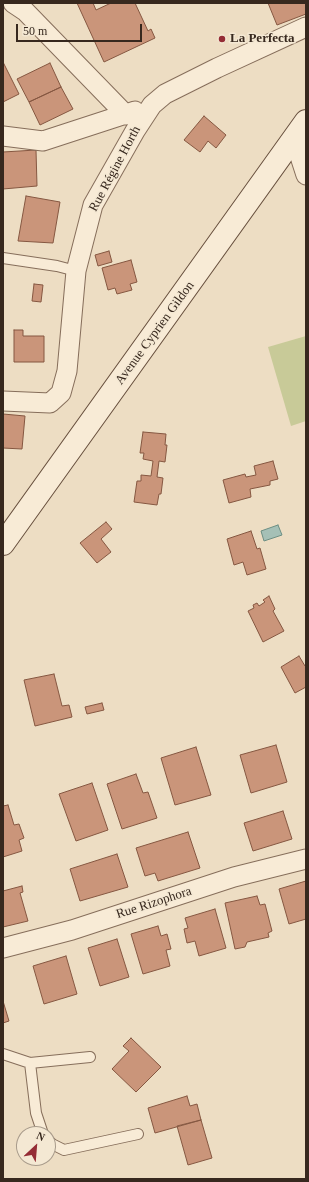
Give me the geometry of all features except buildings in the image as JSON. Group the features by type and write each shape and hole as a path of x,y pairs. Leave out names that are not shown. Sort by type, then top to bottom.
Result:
{"street":[{"path":"13,3 25,11 126,115"},
{"name":"Rue Régine Horth","path":"3,401 50,403 61,393 67,371 76,271 93,205 135,131 152,105 165,94 262,46 306,27"},
{"path":"3,136 43,141 126,115 152,105"},
{"path":"300,130 306,175"},
{"name":"Avenue Cyprien Gildon","path":"3,543 300,130"},
{"name":"Rue Rizophora","path":"3,948 72,930 234,877 306,859"}],"lane":[{"path":"3,258 57,266 76,271"},
{"path":"3,1054 30,1063 90,1057"},
{"path":"30,1063 36,1113 40,1126"},
{"path":"56,1146 64,1150 138,1134"}],"green space":[{"path":"306,336 306,421 291,426 268,347"}],"shaded area":[{"path":"278,525 282,535 264,541 261,531"}],"place":[{"name":"La Perfecta","path":"222,39"}]}
